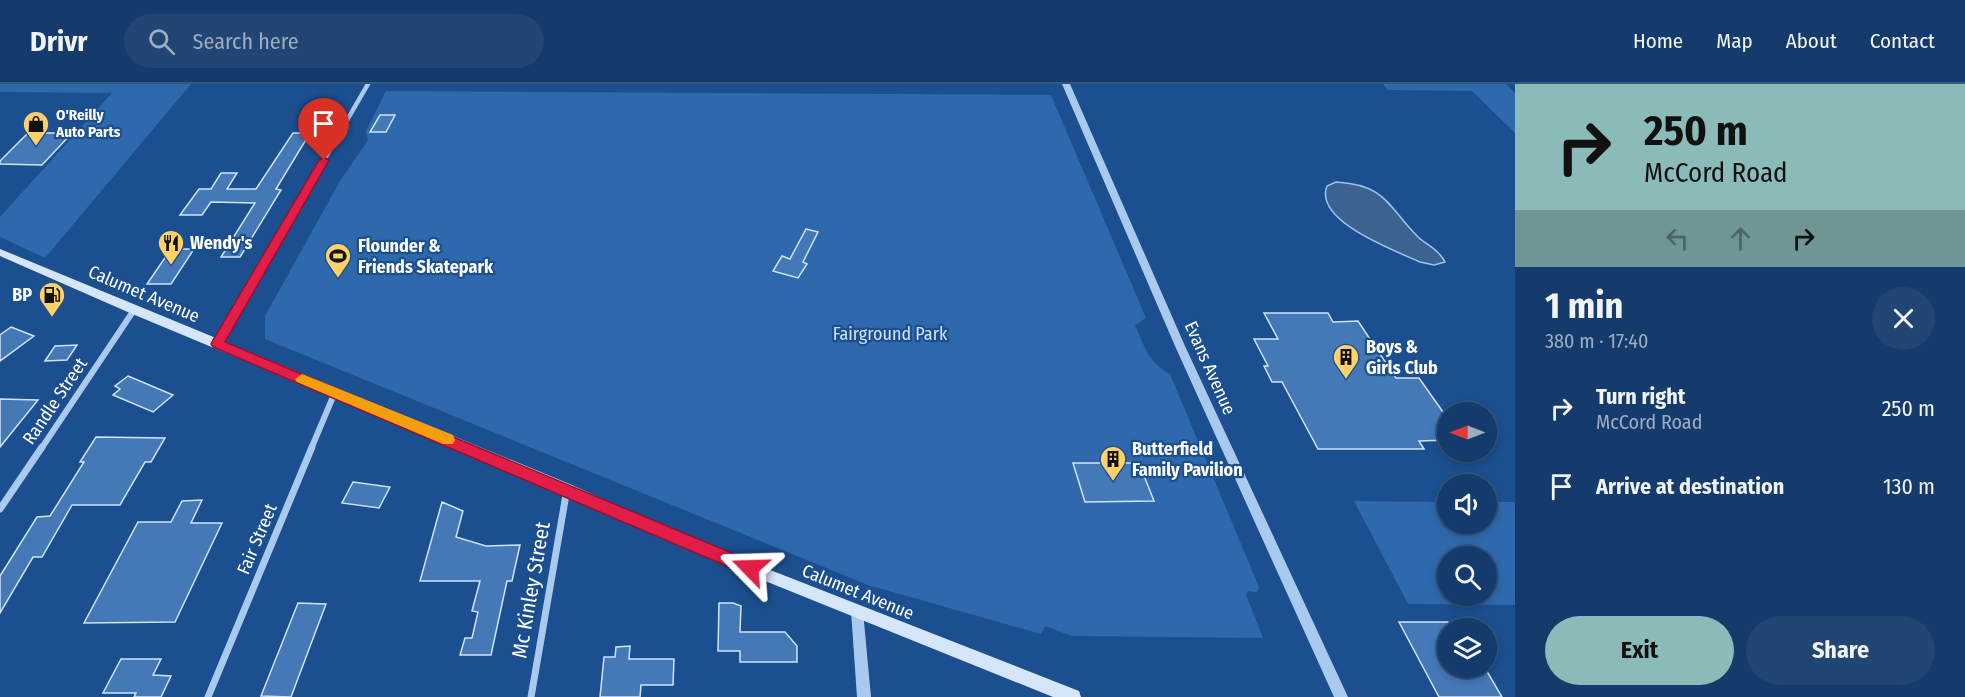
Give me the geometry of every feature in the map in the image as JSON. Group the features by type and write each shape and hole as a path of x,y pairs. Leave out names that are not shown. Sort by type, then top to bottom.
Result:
{"main road":[{"name":"Calumet Avenue","path":"0,252 134,310 567,489 686,543 1073,697"}],"street":[{"path":"218,344 368,84"},
{"name":"Evans Avenue","path":"1066,84 1185,357 1341,697"},
{"name":"Randle Street","path":"0,509 134,310"},
{"name":"Fair Street","path":"208,697 334,392"},
{"name":"Mc Kinley Street","path":"531,697 567,489"},
{"path":"857,611 864,697"}],"green space":[{"path":"0,84 191,84 45,258 0,237 0,217 112,93 0,92"},
{"path":"1383,84 1506,84 1515,93 1515,133 1472,91 1388,90"},
{"name":"Fairground Park","path":"386,91 1051,95 1146,318 1135,325 1138,333 1152,359 1170,374 1259,587 1257,592 1248,591 1246,595 1263,638 1072,636 1045,626 1041,634 868,585 265,339 265,316 340,181 368,140 366,131"},
{"path":"1354,501 1437,502 1437,534 1497,534 1497,502 1515,502 1515,605 1497,605 1497,546 1437,546 1437,604 1408,604"}],"shaded area":[{"path":"1336,182 1353,184 1376,193 1392,207 1418,237 1440,254 1445,262 1434,265 1420,262 1376,242 1344,223 1332,211 1326,199 1327,186"}],"building":[{"path":"380,115 395,115 386,132 370,132"},
{"name":"O'Reilly Auto Parts","path":"28,133 72,133 42,165 0,164 0,161"},
{"path":"293,133 310,133 276,189 281,190 240,257 221,257 255,203 211,202 202,215 180,215 199,189 211,189 221,173 237,173 227,189 256,189"},
{"path":"806,229 818,232 803,262 807,264 798,278 773,271 782,256 790,259"},
{"name":"Wendy's","path":"171,249 194,249 171,284 147,284"},
{"name":"Boys & Girls Club","path":"1264,313 1328,313 1333,322 1358,321 1396,378 1419,378 1437,403 1437,440 1419,441 1424,449 1318,449 1282,382 1272,382 1264,366 1268,366 1254,339 1278,339"},
{"path":"11,327 34,336 0,361 0,335"},
{"name":"BP","path":"77,345 67,360 45,361 55,346"},
{"path":"128,376 173,395 153,412 113,395 120,389 115,386"},
{"path":"0,399 38,400 0,447"},
{"path":"96,437 165,438 151,462 145,462 120,505 72,505 42,557 33,557 0,613 0,576 37,517 50,516 84,462 80,462"},
{"name":"Butterfield Family Pavilion","path":"1073,463 1139,463 1154,501 1085,502"},
{"path":"353,482 390,487 379,508 342,503"},
{"path":"202,500 191,523 222,523 175,622 84,623 138,522 171,522 182,501"},
{"path":"442,502 463,511 456,537 486,546 520,545 512,581 507,581 491,655 460,655 465,638 472,638 478,612 472,611 480,581 420,581"},
{"path":"298,603 326,604 291,697 261,696"},
{"path":"719,603 733,603 741,606 740,632 785,632 797,646 797,662 740,662 740,651 718,651"},
{"path":"1399,622 1437,622 1437,678 1491,678 1502,697 1439,697"},
{"path":"630,646 629,659 674,659 673,685 641,685 640,697 600,697 604,657 615,657 616,647"},
{"path":"121,659 161,659 153,675 171,676 161,697 134,697 136,693 103,693"}],"slow traffic":[{"path":"302,379 448,440"}],"place":[{"name":"O'Reilly Auto Parts","path":"36,147"},
{"name":"Wendy's","path":"171,266"},
{"name":"Flounder & Friends Skatepark","path":"338,279"},
{"name":"BP","path":"52,318"},
{"name":"Boys & Girls Club","path":"1346,380"},
{"name":"Butterfield Family Pavilion","path":"1113,482"}],"route":[{"path":"324,160 218,344 750,568"}]}
